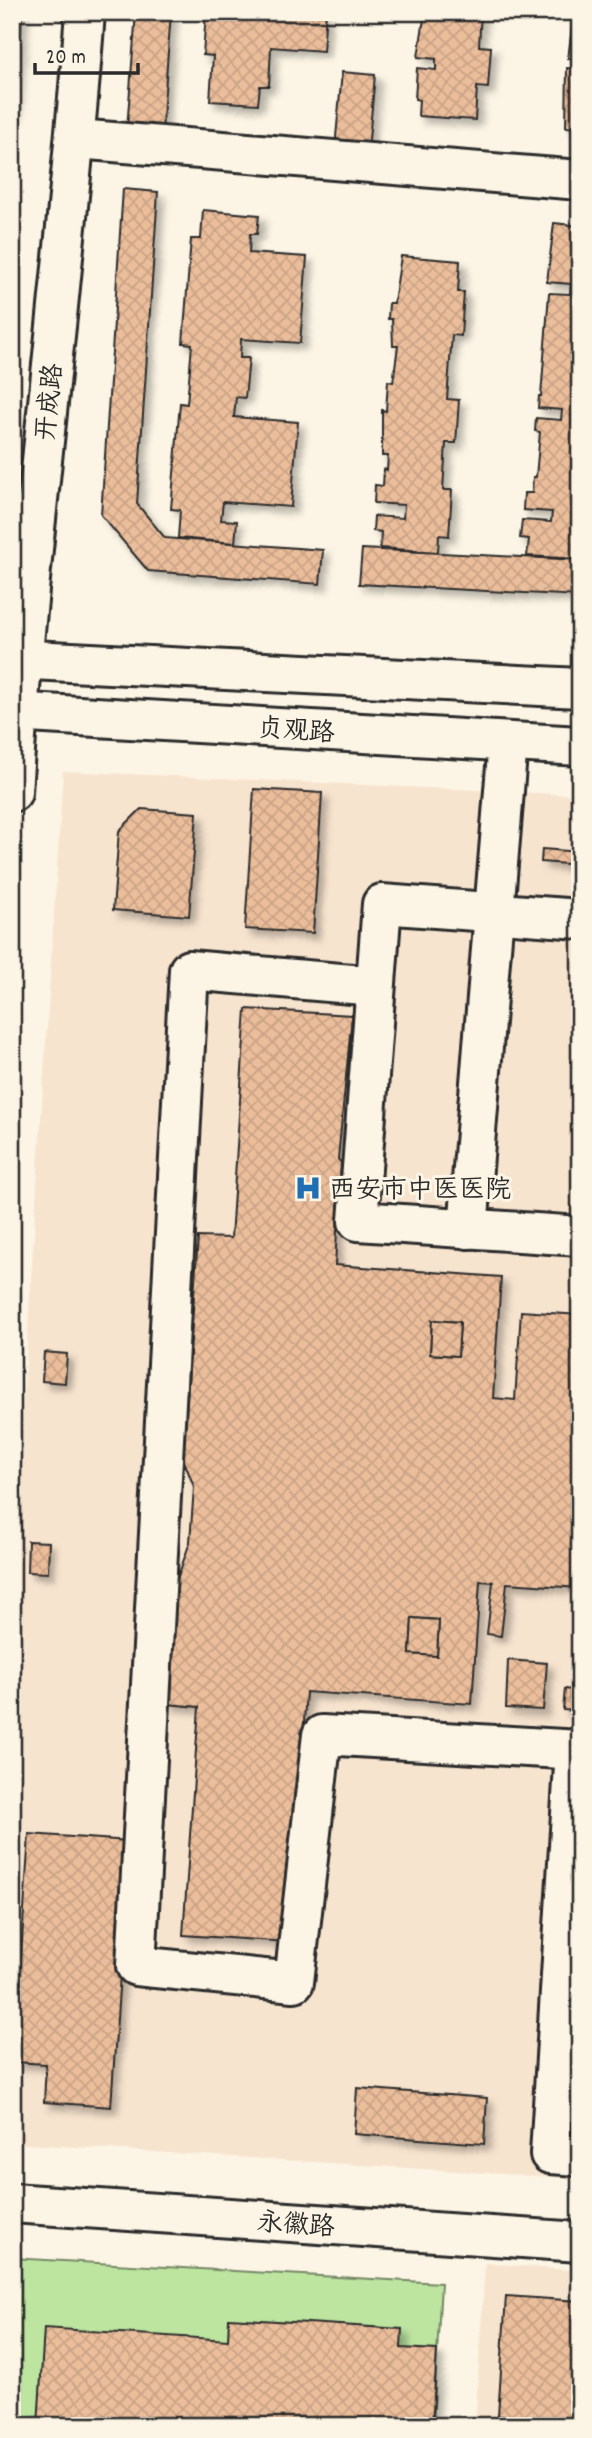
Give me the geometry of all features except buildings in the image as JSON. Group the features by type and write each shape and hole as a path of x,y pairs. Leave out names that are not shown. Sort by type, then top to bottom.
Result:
{"street":[{"name":"开成路","path":"12,792 16,659 76,139 85,12"},
{"path":"76,139 580,180"},
{"name":"贞观路","path":"16,659 580,688"},
{"name":"贞观路","path":"15,712 580,746"},
{"path":"468,1228 508,742"},
{"path":"580,919 382,904 358,1221 580,1236"},
{"path":"375,986 189,970 136,1966 294,1982 322,1735 577,1749 550,2154 580,2156"},
{"name":"永徽路","path":"12,2203 580,2242"}],"shaded area":[{"name":"西安市中医医院","path":"63,771 580,795 580,2179 12,2143 12,1581"},
{"path":"485,2263 580,2271 580,2426 475,2426"}],"green space":[{"path":"12,2258 441,2283 433,2426 12,2426"}],"place":[{"name":"西安市中医医院","path":"308,1188"}]}
